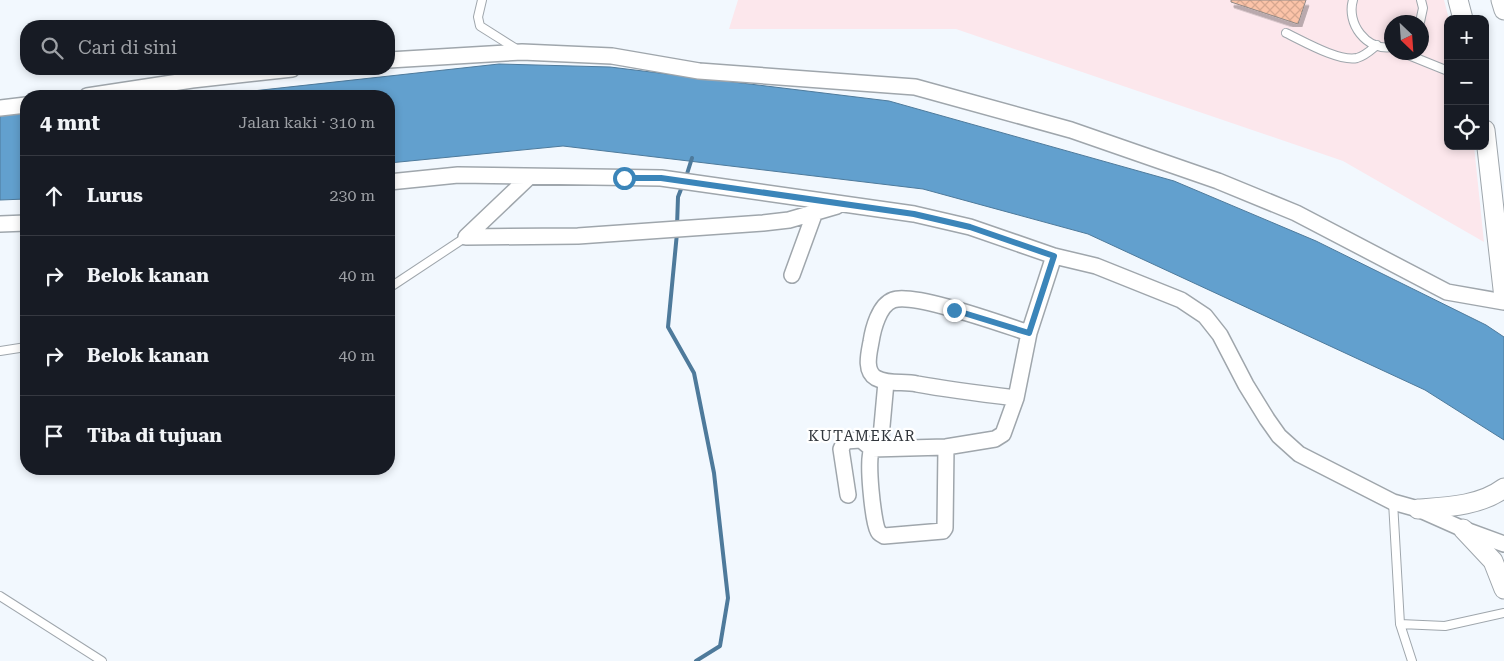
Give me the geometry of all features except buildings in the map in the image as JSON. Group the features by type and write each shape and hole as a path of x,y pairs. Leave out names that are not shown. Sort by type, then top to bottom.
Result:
{"street":[{"path":"1458,0 1462,15"},
{"path":"1501,0 1504,10"},
{"path":"395,60 522,52 623,57 699,71 915,87 1071,130 1218,181 1296,213 1447,292 1504,300 1487,150"},
{"path":"126,90 237,75"},
{"path":"0,108 20,106"},
{"path":"395,181 458,175 661,178 914,214 970,227 1054,256 1096,266 1151,286 1181,300 1205,316 1220,335 1246,385 1279,436 1299,454 1393,502 1504,544"},
{"path":"466,236 529,177"},
{"path":"466,236 578,236 789,220 843,204"},
{"path":"792,275 815,212"},
{"path":"0,224 20,223"},
{"path":"848,495 842,444 845,441 861,440 876,448 946,447 995,439 1004,434 1016,398 1029,333 1054,256"},
{"path":"1016,398 916,383 886,382 874,377 868,360 877,320 886,304 892,300 899,299 935,304 1029,333"},
{"path":"886,382 876,448 868,459 877,529 884,536 943,531 945,528 946,447"},
{"path":"1418,510 1482,500 1504,488"},
{"path":"1463,530 1493,561 1504,589"}],"lane":[{"path":"482,0 478,17 480,26 522,52"},
{"path":"1353,0 1352,20 1357,31 1366,40 1384,47"},
{"path":"1421,0 1423,8 1422,15"},
{"path":"1286,33 1344,58 1356,58 1366,54 1377,45"},
{"path":"1421,60 1444,69"},
{"path":"395,284 466,236"},
{"path":"0,351 20,348"},
{"path":"1393,502 1400,624 1412,661"},
{"path":"0,596 102,661"},
{"path":"1400,624 1445,626 1504,613"}],"shaded area":[{"path":"738,0 1444,0 1448,15 1444,15 1444,150 1474,150 1484,242 1343,161 956,29 729,29"}],"water":[{"path":"499,64 610,67 889,101 1174,181 1316,241 1486,325 1504,337 1504,440 1425,390 1088,234 923,189 563,146 395,162 395,90 262,90"},
{"path":"20,112 20,199 0,200 0,113"}],"waterway":[{"path":"686,177 692,158"},
{"path":"677,226 678,197 683,184"},
{"path":"677,233 668,327 694,373 714,473 728,598 720,646 696,661"}],"district":[{"name":"KUTAMEKAR","path":"862,436"}],"route":[{"path":"624,178 661,178 914,214 970,227 1054,256 1029,333 954,310"}]}
